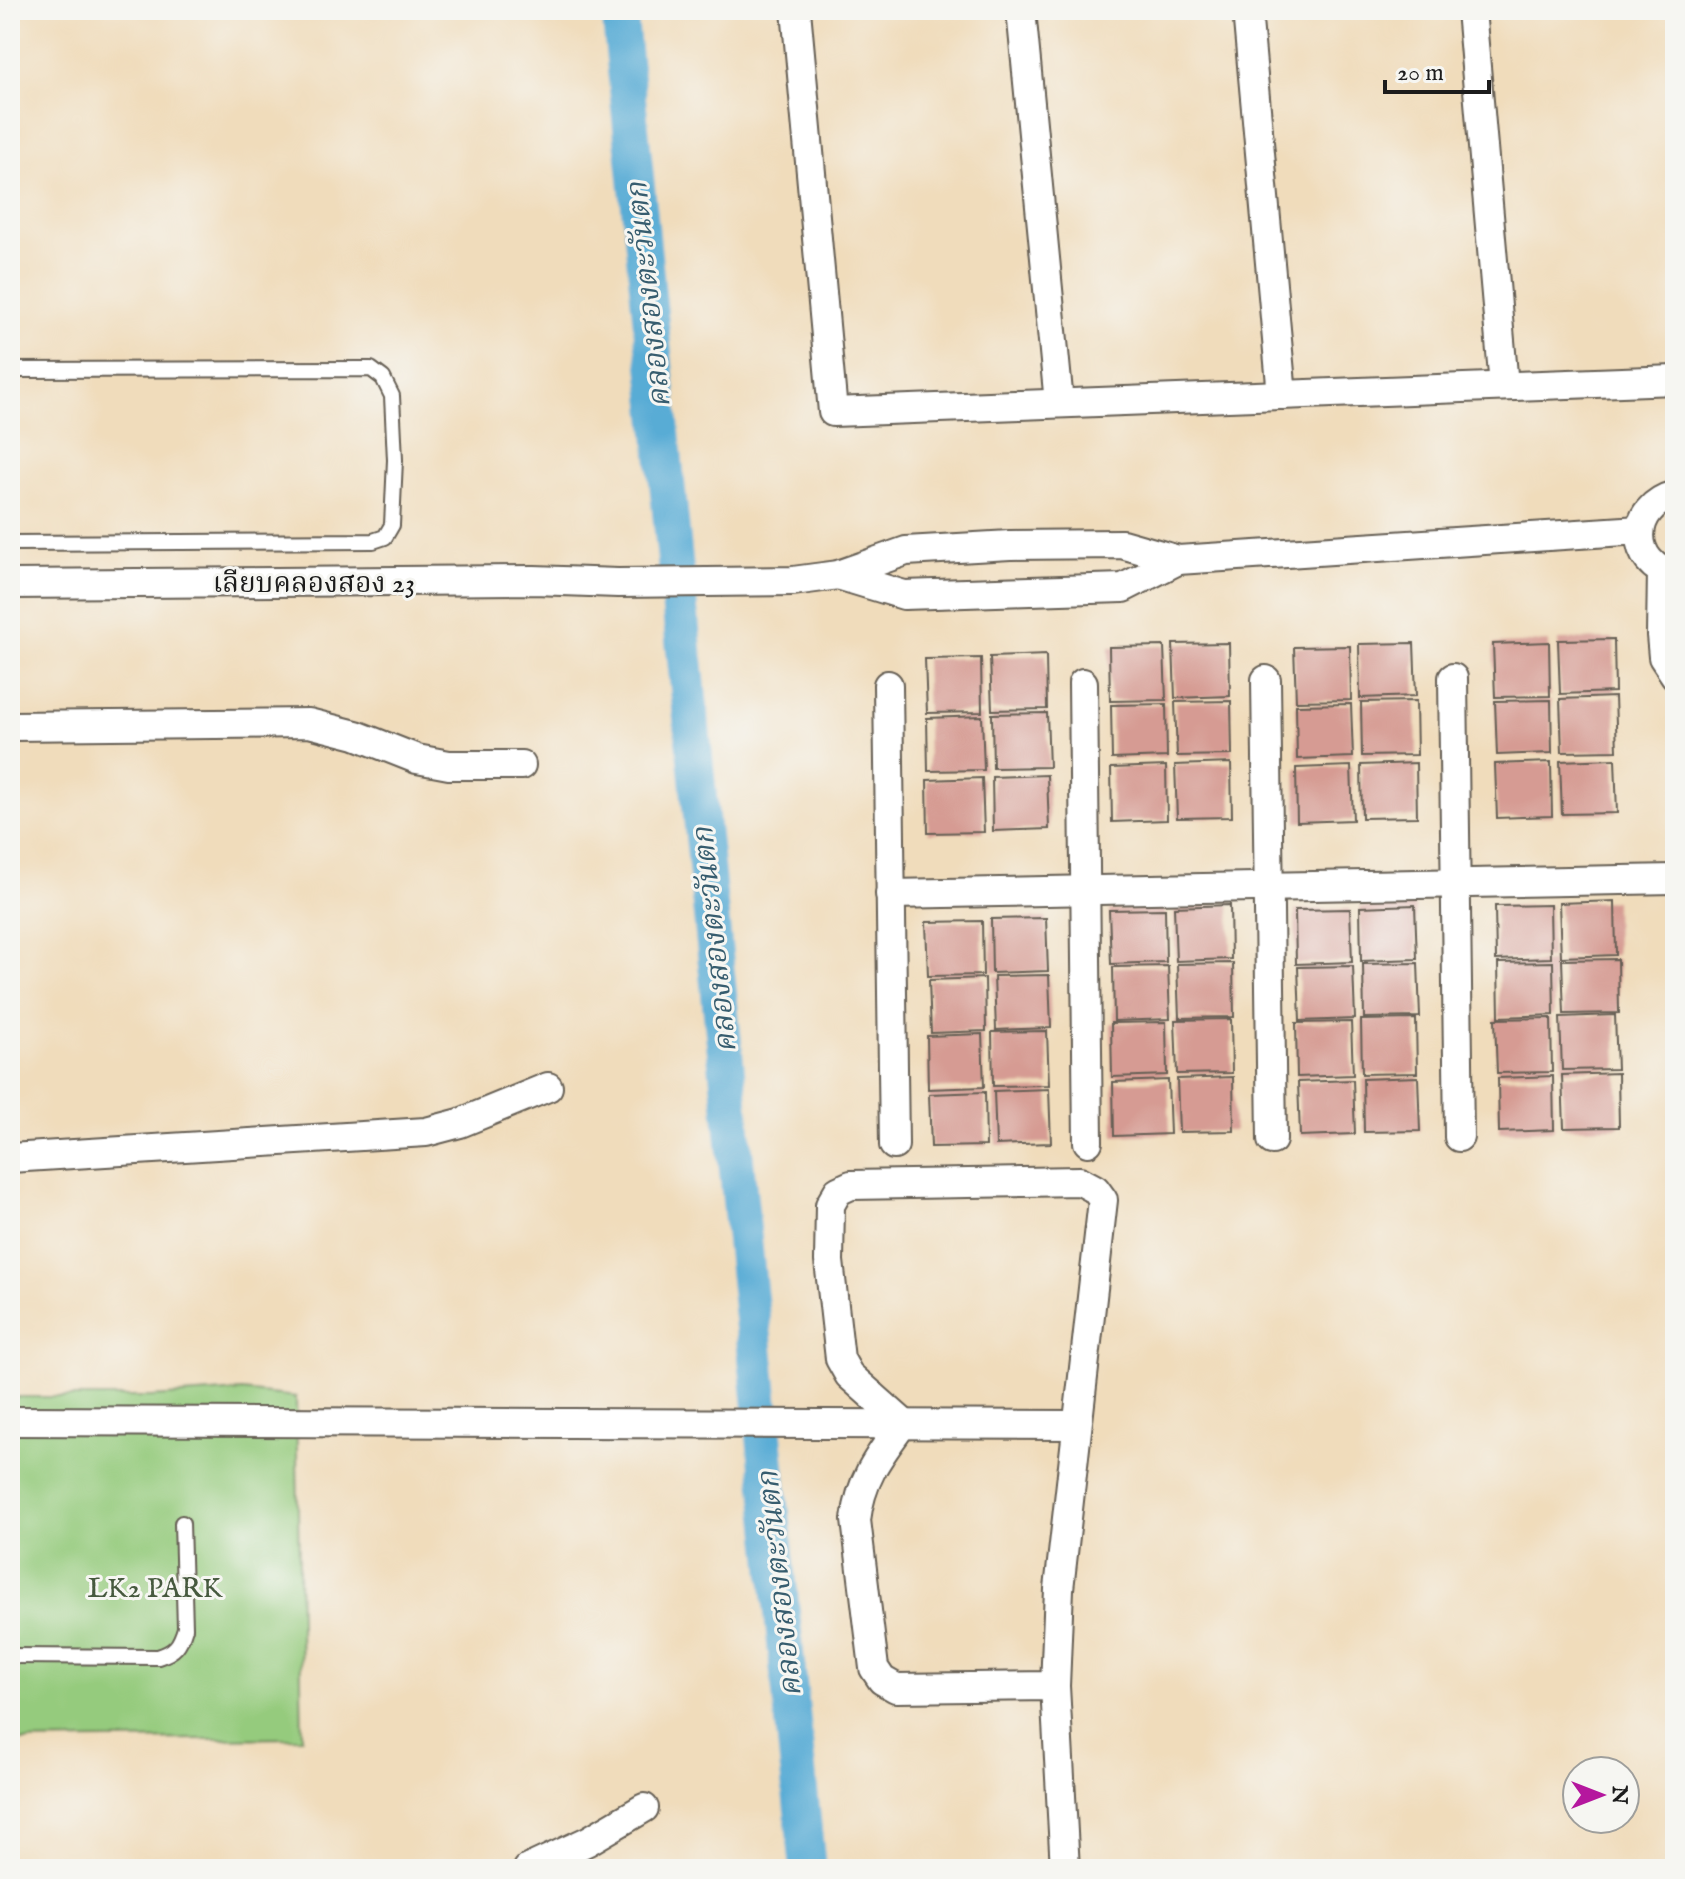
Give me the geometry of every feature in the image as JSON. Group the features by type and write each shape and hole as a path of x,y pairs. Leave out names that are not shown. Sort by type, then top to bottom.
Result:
{"street":[{"path":"796,10 833,412 1675,380"},
{"path":"1021,10 1059,403"},
{"path":"1247,10 1282,395"},
{"path":"1471,10 1504,386"},
{"path":"1675,495 1663,498 1652,506 1640,530 1641,547 1649,561 1669,573 1661,635 1663,657 1675,675"},
{"path":"838,575 906,551 1010,545 1122,544 1178,560 1640,530"},
{"path":"838,575 904,595 1123,588 1178,560"},
{"name":"เลียบคลองสอง 23","path":"10,584 534,580 743,583 838,575"},
{"path":"1453,678 1459,1137"},
{"path":"1266,680 1272,1140"},
{"path":"1083,683 1088,1142"},
{"path":"888,685 894,1145"},
{"path":"10,726 309,723 356,735 417,759 449,765 521,765"},
{"path":"890,894 1675,879"},
{"path":"10,1158 426,1132 460,1123 548,1087"},
{"path":"890,1423 849,1375 840,1359 829,1261 830,1205 838,1191 851,1185 1080,1181 1095,1189 1103,1200 1103,1216 1059,1589 1055,1686 1065,1869"},
{"path":"10,1421 1077,1425"},
{"path":"890,1423 863,1484 856,1520 874,1668 882,1680 896,1688 1055,1686"},
{"path":"528,1869 588,1841 644,1808"}],"lane":[{"path":"10,370 371,369 383,378 392,396 395,460 392,525 385,537 373,541 10,543"},
{"path":"10,1656 158,1657 171,1653 180,1644 185,1628 182,1523"}],"green space":[{"name":"LK2 PARK","path":"242,1391 296,1397 302,1738 10,1741 10,1397 151,1397"}],"building":[{"path":"1614,639 1615,692 1560,694 1558,640"},
{"path":"1549,642 1550,696 1495,697 1493,644"},
{"path":"1229,643 1230,696 1175,698 1173,644"},
{"path":"1414,643 1416,696 1360,698 1359,644"},
{"path":"1164,646 1166,700 1110,701 1109,647"},
{"path":"1350,646 1351,700 1296,701 1294,647"},
{"path":"1046,655 1047,709 992,710 990,657"},
{"path":"981,658 982,712 927,713 925,659"},
{"path":"1615,697 1617,751 1562,752 1560,699"},
{"path":"1551,700 1552,753 1497,755 1495,701"},
{"path":"1231,701 1232,755 1177,756 1175,702"},
{"path":"1416,701 1417,755 1362,756 1361,702"},
{"path":"1166,704 1167,757 1112,759 1111,705"},
{"path":"1351,704 1353,757 1297,759 1296,705"},
{"path":"1047,713 1049,767 993,768 992,714"},
{"path":"982,716 984,770 928,771 927,718"},
{"path":"1615,759 1617,813 1562,814 1560,761"},
{"path":"1551,762 1552,816 1497,818 1495,764"},
{"path":"1231,763 1232,817 1177,818 1175,765"},
{"path":"1416,763 1417,817 1362,818 1361,765"},
{"path":"1166,766 1167,820 1112,822 1111,768"},
{"path":"1351,766 1353,820 1297,822 1296,768"},
{"path":"1047,775 1049,829 993,831 992,777"},
{"path":"982,778 984,832 928,833 927,780"},
{"path":"1615,901 1616,955 1561,957 1559,903"},
{"path":"1230,905 1231,959 1176,961 1174,907"},
{"path":"1415,905 1417,959 1361,961 1360,907"},
{"path":"1550,905 1551,958 1496,960 1495,906"},
{"path":"1165,909 1166,962 1111,964 1109,910"},
{"path":"1350,909 1352,962 1296,964 1295,910"},
{"path":"1046,918 1048,971 992,973 991,919"},
{"path":"982,921 983,975 928,976 926,922"},
{"path":"1618,959 1619,1013 1564,1014 1562,960"},
{"path":"1553,962 1554,1015 1499,1017 1498,963"},
{"path":"1233,963 1234,1017 1179,1018 1177,964"},
{"path":"1418,963 1420,1017 1364,1018 1363,964"},
{"path":"1168,966 1170,1019 1114,1021 1113,967"},
{"path":"1353,966 1355,1019 1300,1021 1298,967"},
{"path":"1049,975 1051,1028 996,1030 994,976"},
{"path":"985,978 986,1031 931,1033 929,980"},
{"path":"1615,1015 1617,1069 1562,1070 1560,1017"},
{"path":"1551,1018 1552,1072 1497,1073 1495,1019"},
{"path":"1231,1019 1232,1073 1177,1074 1175,1020"},
{"path":"1416,1019 1417,1073 1362,1074 1361,1020"},
{"path":"1166,1022 1167,1075 1112,1077 1111,1023"},
{"path":"1351,1022 1353,1075 1297,1077 1296,1023"},
{"path":"1047,1031 1049,1085 993,1086 992,1032"},
{"path":"982,1034 984,1087 928,1089 927,1036"},
{"path":"1618,1073 1619,1127 1564,1128 1562,1075"},
{"path":"1553,1076 1554,1130 1499,1132 1498,1078"},
{"path":"1233,1077 1234,1131 1179,1132 1177,1079"},
{"path":"1418,1077 1420,1131 1364,1132 1363,1079"},
{"path":"1168,1080 1170,1134 1114,1136 1113,1082"},
{"path":"1353,1080 1355,1134 1300,1136 1298,1082"},
{"path":"1049,1089 1051,1143 996,1145 994,1091"},
{"path":"985,1092 986,1146 931,1147 929,1094"}],"waterway":[{"name":"คลองสองตะวันตก","path":"619,10 808,1869"}]}
